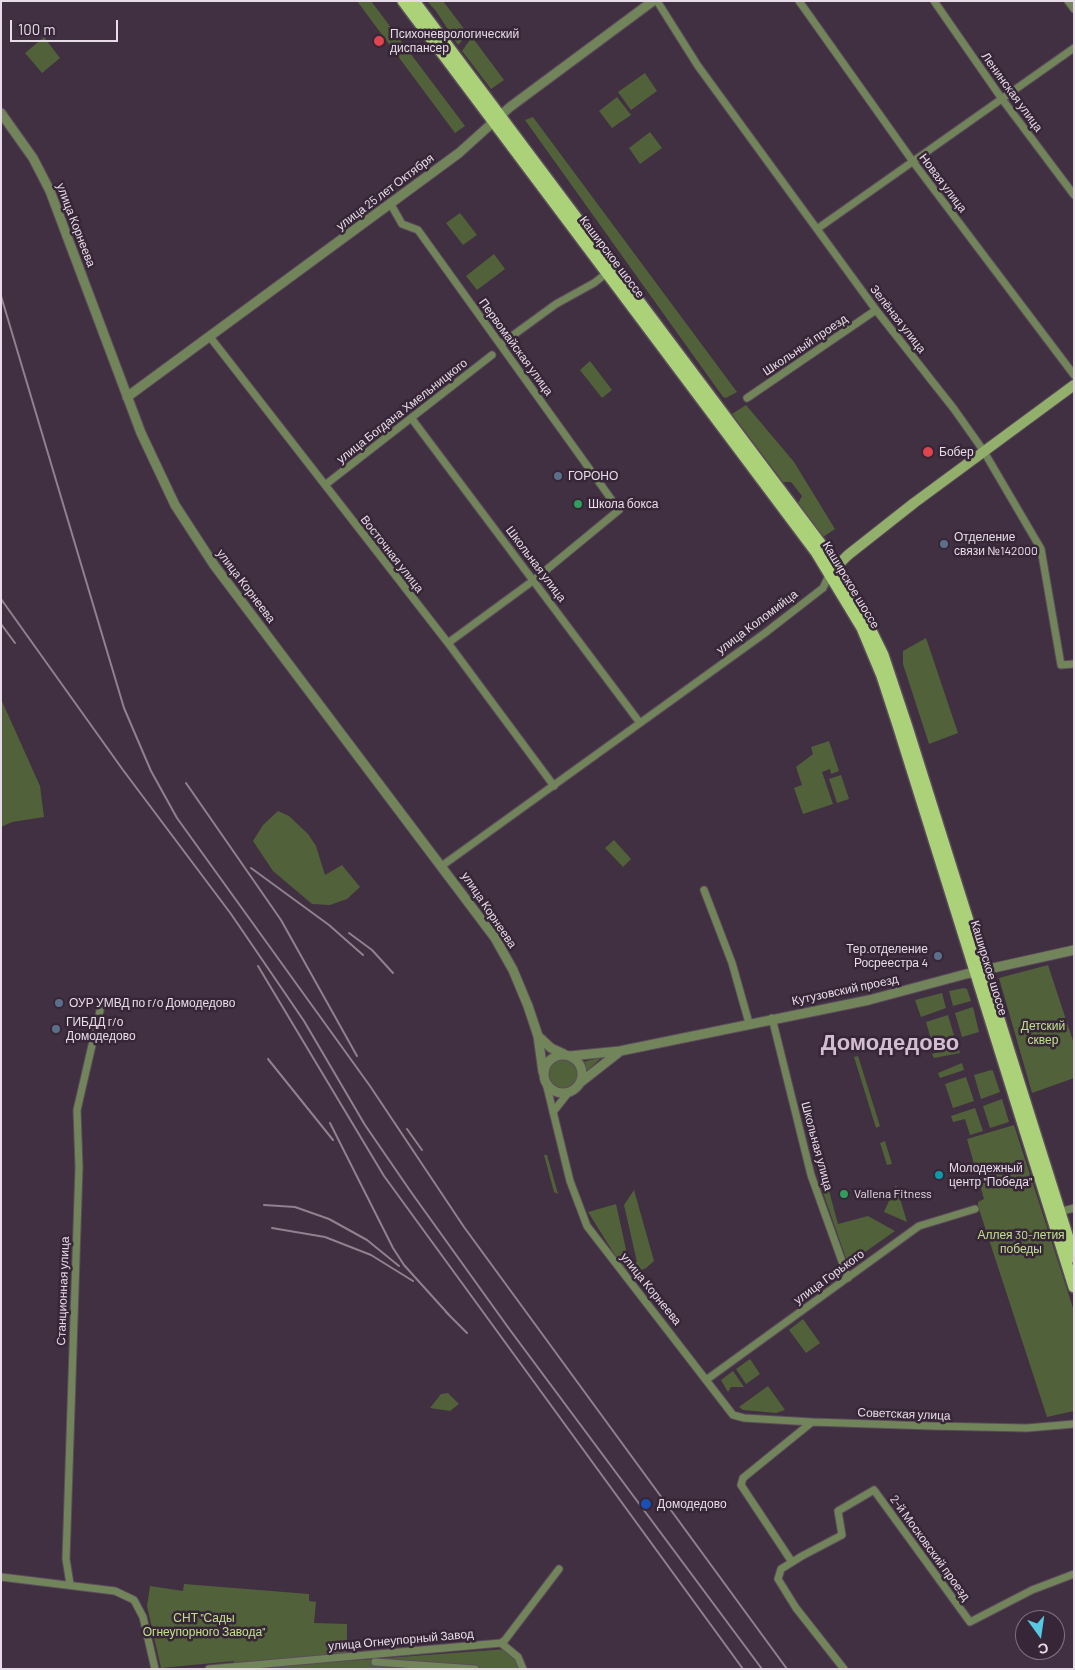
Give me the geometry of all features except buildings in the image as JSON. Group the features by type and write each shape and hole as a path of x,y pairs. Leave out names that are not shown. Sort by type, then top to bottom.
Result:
{"main road":[{"name":"Каширское шоссе","path":"403,1 497,118 833,569 862,628 882,676 1074,1257"},
{"name":"Каширское шоссе","path":"414,1 607,273 833,569"},
{"name":"улица Коломийца","path":"833,569 983,450 1074,385"},
{"name":"Каширское шоссе","path":"980,971 1074,1287"}],"street":[{"name":"улица 25 лет Октября","path":"127,397 459,153 497,118 655,1"},
{"name":"Зелёная улица","path":"655,1 698,66 876,310 954,409 983,450 1041,549 1061,665 1074,664"},
{"name":"Новая улица","path":"799,1 914,163 1074,375"},
{"name":"Ленинская улица","path":"934,1 1002,99 1074,195"},
{"path":"1068,1 1074,9"},
{"path":"817,229 914,163 1074,48"},
{"name":"улица Корнеева","path":"1,113 33,158 50,191 127,397 163,483 196,539 443,865 499,944 519,984 538,1036 543,1072"},
{"name":"Первомайская улица","path":"390,204 402,224 418,230 619,510 534,580"},
{"path":"501,344 556,304 594,283 607,273"},
{"name":"Школьный проезд","path":"747,398 876,310"},
{"name":"Восточная улица","path":"210,337 448,643 554,786"},
{"name":"улица Богдана Хмельницкого","path":"325,485 492,355"},
{"name":"Школьная улица","path":"412,419 640,723"},
{"name":"улица Коломийца","path":"443,865 765,633 823,588 833,569"},
{"path":"448,643 534,580"},
{"path":"704,890 732,963 749,1023"},
{"name":"Кутузовский проезд","path":"567,1055 620,1051 772,1018 869,1000 980,971 1074,950"},
{"name":"Станционная улица","path":"70,1584 66,1559 78,1176 77,1110 102,1002"},
{"name":"Школьная улица","path":"772,1018 810,1169 848,1278"},
{"path":"538,1036 551,1048 567,1055 581,1067 580,1083"},
{"path":"553,1112 568,1093 620,1051"},
{"path":"567,1055 551,1058 543,1072 546,1083 556,1092 568,1093"},
{"name":"улица Корнеева","path":"546,1083 570,1181 584,1220 619,1270 632,1282 733,1415"},
{"path":"1059,1212 1074,1208"},
{"name":"улица Горького","path":"706,1380 919,1226 974,1210"},
{"name":"Советская улица","path":"733,1415 744,1418 812,1422 1027,1428 1074,1424"},
{"path":"812,1422 743,1478 741,1485 792,1562 781,1570 778,1579 780,1584 796,1608 844,1669"},
{"name":"2-й Московский проезд","path":"792,1562 842,1535 838,1511 874,1490 970,1622 1032,1590 1074,1574"},
{"path":"523,1669 518,1657 501,1643 559,1569"},
{"path":"1,1578 70,1584 115,1591 134,1600 143,1617 155,1669"},
{"name":"улица Огнеупорный Завод","path":"209,1669 501,1643"},
{"path":"375,1662 475,1669"}],"green space":[{"path":"357,1 371,1 465,126 455,133"},
{"path":"427,1 443,1 468,34 458,45 436,11"},
{"path":"44,37 60,58 42,73 25,53"},
{"path":"472,37 504,80 491,89 462,51"},
{"path":"645,73 657,91 631,110 618,92"},
{"path":"617,97 631,115 612,128 599,111"},
{"path":"533,117 737,392 726,398 723,397 525,120"},
{"path":"650,132 662,148 640,164 629,148"},
{"path":"460,213 477,235 463,245 446,223"},
{"path":"494,254 505,269 477,290 466,276"},
{"path":"590,361 612,390 602,398 580,370"},
{"path":"746,405 794,462 835,529 823,537 798,503 802,496 791,482 783,482 732,414"},
{"path":"926,638 958,733 929,744 903,664 903,651"},
{"path":"1,699 40,786 44,817 12,822 1,827"},
{"path":"829,741 839,771 831,774 830,769 822,772 833,804 803,814 794,788 802,785 796,767 813,754 811,747"},
{"path":"841,775 849,799 837,803 829,779"},
{"path":"278,811 289,816 308,834 316,846 325,875 342,865 360,887 347,899 330,905 312,904 273,871 253,841 263,825"},
{"path":"614,840 631,859 623,867 605,848"},
{"name":"Детский сквер","path":"1048,965 1074,1044 1074,1078 1032,1093 999,978"},
{"path":"967,989 971,1001 953,1006 949,991"},
{"path":"942,993 946,1008 921,1017 915,1000"},
{"path":"973,1007 979,1032 962,1037 955,1013"},
{"path":"948,1015 955,1039 933,1046 926,1022"},
{"path":"958,1046 960,1053 934,1058 932,1054"},
{"path":"858,1056 880,1126 876,1128 854,1057"},
{"path":"602,1057 586,1072 583,1062"},
{"path":"563,1058 569,1059 574,1063 578,1068 578,1080 574,1085 569,1089 563,1090 557,1089 552,1085 548,1080 547,1074 548,1068 552,1063 557,1059"},
{"path":"962,1063 964,1070 940,1078 938,1073"},
{"path":"991,1070 1000,1092 981,1099 974,1075"},
{"path":"966,1077 974,1101 953,1108 945,1084"},
{"path":"1002,1099 1009,1122 990,1128 983,1106"},
{"path":"975,1108 983,1131 970,1135 965,1119 953,1122 951,1116"},
{"name":"Аллея 30-летия победы","path":"1014,1125 1074,1311 1074,1411 1047,1417 978,1206 978,1202 984,1199 967,1139"},
{"path":"885,1141 892,1164 887,1165 880,1143"},
{"path":"544,1155 547,1155 558,1194 554,1192"},
{"path":"820,1184 828,1187 838,1224 868,1216 895,1231 848,1264"},
{"path":"896,1185 907,1222 884,1212"},
{"path":"634,1190 654,1261 646,1268 633,1274 623,1268 588,1212 616,1204 629,1263 637,1262 624,1205"},
{"path":"803,1319 820,1343 806,1353 789,1330"},
{"path":"750,1359 760,1374 746,1384 736,1369"},
{"path":"733,1371 744,1387 731,1387 728,1392 721,1380"},
{"path":"768,1386 785,1410 776,1413 743,1410 739,1407"},
{"path":"448,1393 459,1404 450,1411 430,1408 441,1394"},
{"name":"СНТ \"Сады Огнеупорного Завода\"","path":"184,1584 309,1594 309,1601 316,1602 314,1623 347,1624 347,1661 506,1649 523,1669 234,1669 234,1661 161,1668 147,1606 150,1586 183,1591"}],"railway":[{"path":"1,296 124,708 151,771 177,818 370,1086 464,1227 787,1669"},
{"path":"1,599 123,770 231,914 304,1021 365,1125 411,1192 510,1330 762,1669"},
{"path":"1,624 15,643"},
{"path":"186,783 281,920 357,1056"},
{"path":"251,868 329,925 363,955"},
{"path":"349,933 372,950 393,973"},
{"path":"258,966 384,1176 743,1669"},
{"path":"268,1059 333,1140"},
{"path":"330,1123 393,1248 404,1265 450,1316"},
{"path":"407,1129 422,1150"},
{"path":"264,1205 295,1207 329,1219 367,1240 399,1266"},
{"path":"272,1228 325,1237 371,1255 413,1281"},
{"path":"446,1312 467,1333"}],"place":[{"name":"Психоневрологический диспансер","path":"379,41"},
{"name":"Бобер","path":"928,452"},
{"name":"ГОРОНО","path":"558,476"},
{"name":"Школа бокса","path":"578,504"},
{"name":"Отделение связи №142000","path":"944,544"},
{"name":"Тер.отделение Росреестра 4","path":"938,956"},
{"name":"ОУР УМВД по г/о Домодедово","path":"59,1003"},
{"name":"ГИБДД г/о Домодедово","path":"56,1029"},
{"name":"Молодежный центр \"Победа\"","path":"939,1175"},
{"name":"Vallena Fitness","path":"844,1194"},
{"name":"Домодедово","path":"646,1504"}],"district":[{"name":"Домодедово","path":"890,1043"}]}
